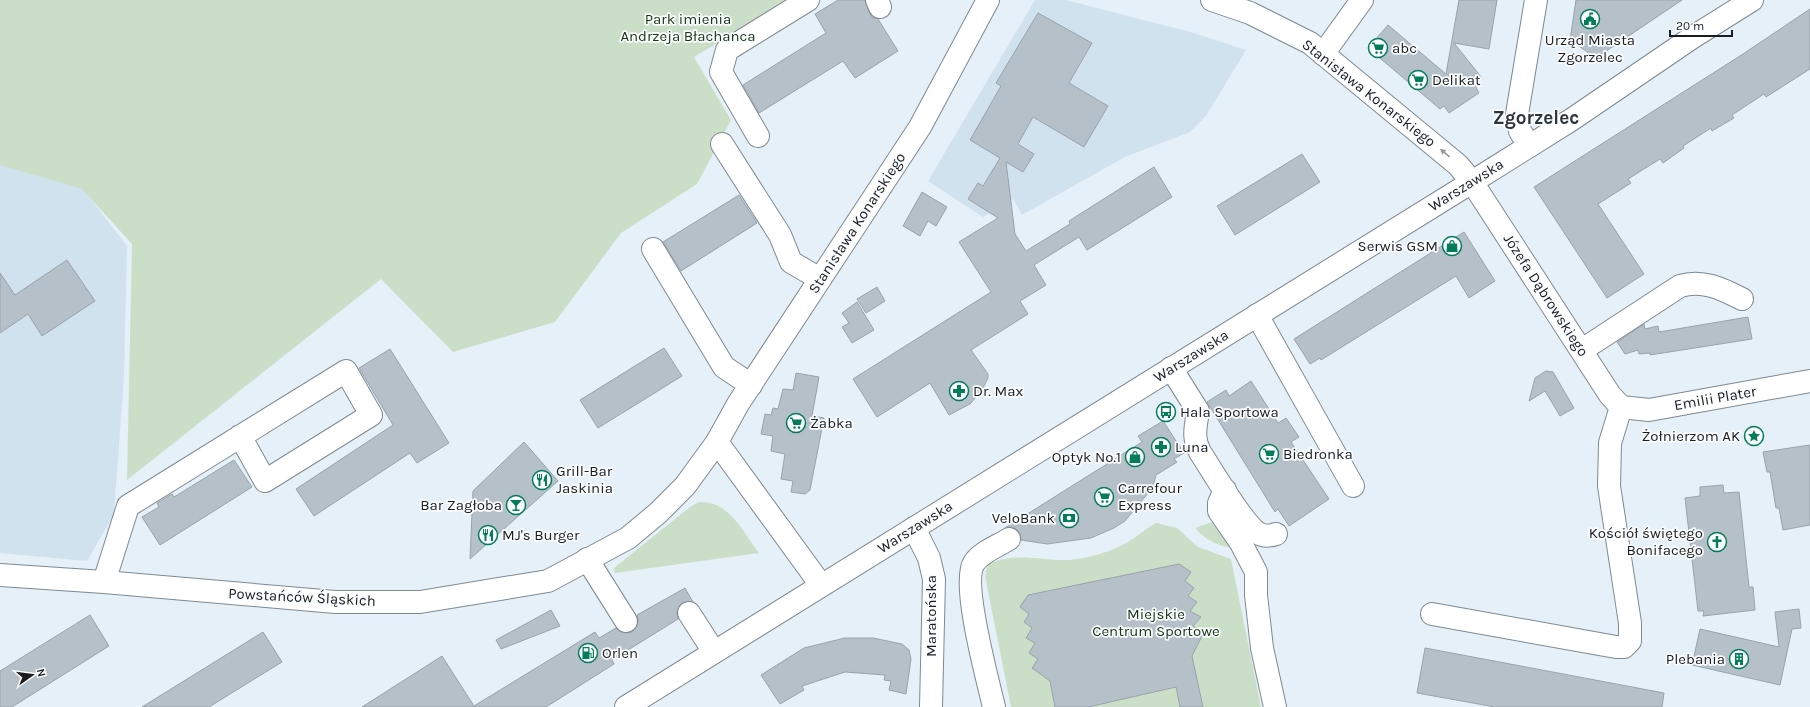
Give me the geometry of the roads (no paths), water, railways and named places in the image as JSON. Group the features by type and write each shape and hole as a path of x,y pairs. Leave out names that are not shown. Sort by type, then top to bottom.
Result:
{"street":[{"path":"758,136 721,72 727,50 808,0"},
{"name":"Stanisława Konarskiego","path":"717,442 751,385 920,127 988,0"},
{"name":"Stanisława Konarskiego","path":"1212,0 1250,13 1310,43 1458,165 1472,182"},
{"path":"1323,54 1362,0"},
{"path":"1528,146 1520,130 1517,114 1536,0"},
{"name":"Warszawska","path":"626,707 1472,182 1752,0"},
{"path":"722,144 780,235 791,262 820,279"},
{"name":"Józefa Dąbrowskiego","path":"1472,182 1610,395 1621,407"},
{"path":"653,249 724,367 751,385"},
{"path":"1582,350 1680,286 1692,283 1705,284 1742,299"},
{"path":"1257,315 1353,486"},
{"path":"1171,368 1198,411 1194,434 1195,443 1247,523 1258,533 1268,536 1276,534"},
{"path":"104,582 128,506 240,436 346,371 371,415 265,480 240,436"},
{"name":"Emilii Plater","path":"1621,407 1649,410 1810,381"},
{"path":"1432,614 1616,647 1624,646 1630,641 1630,623 1609,486 1610,443 1621,407"},
{"path":"717,442 821,585"},
{"name":"Powstańców Śląskich","path":"0,575 104,582 335,602 420,602 548,581 628,538 658,513 685,486 717,442"},
{"path":"1225,490 1219,503 1219,511 1241,543 1256,572 1256,595 1262,648 1275,707"},
{"name":"Maratońska","path":"914,528 929,558 934,579 931,707"},
{"path":"994,707 972,603 969,578 973,564 980,557 1009,539"},
{"path":"587,559 626,622"},
{"path":"688,613 714,652"}],"place":[{"name":"Urząd Miasta Zgorzelec","path":"1590,19"},
{"name":"abc","path":"1378,48"},
{"name":"Delikat","path":"1418,80"},
{"name":"Serwis GSM","path":"1452,246"},
{"name":"Dr. Max","path":"959,391"},
{"name":"Hala Sportowa","path":"1166,412"},
{"name":"Żabka","path":"796,423"},
{"name":"Żołnierzom AK","path":"1754,436"},
{"name":"Luna","path":"1161,447"},
{"name":"Biedronka","path":"1269,454"},
{"name":"Optyk No.1","path":"1135,457"},
{"name":"Grill-Bar Jaskinia","path":"542,480"},
{"name":"Carrefour Express","path":"1104,497"},
{"name":"Bar Zagłoba","path":"516,505"},
{"name":"VeloBank","path":"1069,518"},
{"name":"MJ's Burger","path":"488,535"},
{"name":"Kościół świętego Bonifacego","path":"1717,542"},
{"name":"Orlen","path":"588,653"},
{"name":"Plebania","path":"1739,659"}],"district":[{"name":"Zgorzelec","path":"1536,117"}],"park label":[{"name":"Park imienia Andrzeja Błachanca","path":"688,28"},
{"name":"Miejskie Centrum Sportowe","path":"1156,622"}]}
